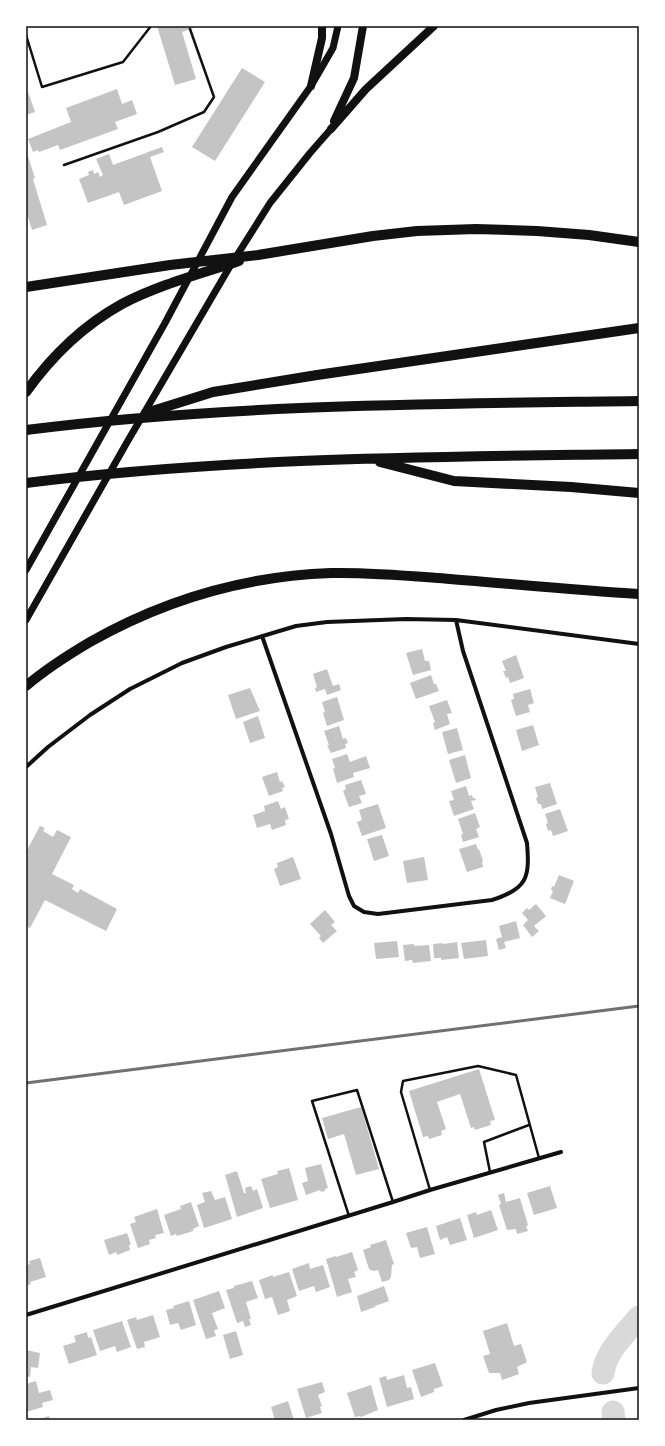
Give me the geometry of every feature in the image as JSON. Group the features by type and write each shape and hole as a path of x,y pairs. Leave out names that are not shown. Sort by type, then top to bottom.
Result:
{"highway":[{"path":"26,286 170,265 258,255 372,236 417,231 476,229 545,231 639,242"},
{"path":"26,392 48,364 73,339 122,304 159,288 258,255"},
{"path":"125,419 213,392 317,375 639,328"},
{"path":"26,430 125,419 202,413 349,406 639,401"},
{"path":"26,483 171,468 270,462 367,458 639,454"},
{"path":"367,458 454,481 572,487 639,493"},
{"path":"26,686 70,654 110,631 153,611 197,595 239,584 283,577 331,573 379,573 639,594"}],"main road":[{"path":"311,86 322,38 322,26"},
{"path":"26,570 166,323 232,197 311,86 333,48 338,26"},
{"path":"331,129 354,78 363,26"},
{"path":"26,620 126,444 229,268 270,203 310,153 366,89 434,26"}],"street":[{"path":"26,767 48,747 90,715 130,689 182,663 226,647 296,626 327,622 406,619 456,620 639,644"},
{"path":"262,636 331,834 349,896 354,906 364,912 378,914 492,900 507,896 520,887 527,876 529,862 528,843 462,651 456,620"},
{"path":"26,1315 430,1190 561,1152"},
{"path":"464,1420 496,1410 529,1403 639,1388"}],"lane":[{"path":"26,35 42,87 123,62 151,26"},
{"path":"64,165 158,132 204,112 214,97 190,29"},
{"path":"430,1190 401,1092 403,1082 478,1066 516,1075 539,1158"},
{"path":"350,1216 312,1101 357,1090 393,1202"},
{"path":"490,1172 484,1142 529,1125"}],"building":[{"path":"157,26 199,26 182,32 196,79 175,85"},
{"path":"242,68 265,82 215,161 192,147"},
{"path":"26,89 35,112 26,115"},
{"path":"117,89 122,104 132,100 137,114 115,122 118,129 60,150 58,145 39,152 38,150 33,152 28,139 71,122 66,108"},
{"path":"162,147 164,152 150,157 162,191 124,205 119,192 88,203 79,179 89,175 88,172 93,170 94,174 98,172 100,177 103,175 96,159 109,154 113,165"},
{"path":"26,150 47,225 32,230 26,211"},
{"path":"422,649 425,661 429,661 431,670 413,675 406,653"},
{"path":"516,655 524,678 510,683 508,677 506,678 503,671 506,671 502,661"},
{"path":"327,669 333,686 339,684 341,690 327,695 325,689 316,692 315,688 317,687 313,674"},
{"path":"431,675 434,684 436,684 439,691 416,699 410,683"},
{"path":"250,688 260,711 236,719 228,695"},
{"path":"530,689 534,703 528,705 530,712 516,716 511,700 514,699 513,694"},
{"path":"337,697 344,720 327,726 323,713 325,712 322,702"},
{"path":"447,700 452,713 447,714 450,724 435,730 433,723 435,722 429,706"},
{"path":"258,716 265,738 250,743 243,722"},
{"path":"533,725 539,745 522,751 516,730"},
{"path":"339,726 343,739 346,738 348,743 345,744 346,748 331,753 327,745 329,745 324,731"},
{"path":"457,728 463,750 448,754 442,732"},
{"path":"347,754 350,762 366,756 370,768 353,773 354,777 337,783 332,759"},
{"path":"465,755 471,778 456,783 449,760"},
{"path":"277,772 280,782 282,781 285,787 282,788 283,791 269,796 262,777"},
{"path":"361,780 366,794 359,796 362,803 349,807 343,791 346,789 345,785"},
{"path":"550,783 557,804 542,809 541,804 538,804 536,798 538,797 535,787"},
{"path":"466,786 469,796 472,795 476,800 471,801 474,809 454,816 449,801 454,800 451,791"},
{"path":"278,801 281,809 285,807 289,819 285,820 286,825 272,830 270,824 257,828 253,815 265,811 264,806"},
{"path":"378,804 386,828 362,836 357,822 362,820 359,810"},
{"path":"560,809 568,831 553,836 551,830 548,831 546,824 548,823 545,814"},
{"path":"475,813 480,827 476,829 479,837 463,842 461,835 463,834 458,819"},
{"path":"40,826 45,828 43,831 53,837 57,830 71,837 52,874 74,885 72,889 78,893 80,889 117,909 106,931 45,900 30,928 26,926 26,852"},
{"path":"382,835 389,856 374,861 367,839"},
{"path":"476,844 483,861 483,867 467,872 459,849"},
{"path":"293,857 301,879 280,886 274,869 278,867 277,863"},
{"path":"424,857 428,880 407,883 403,861"},
{"path":"559,875 574,881 565,904 550,898 553,891 551,890 552,886 554,887"},
{"path":"536,904 546,916 534,926 539,931 532,937 523,925 528,920 522,913 527,908 529,910"},
{"path":"325,910 335,922 331,925 337,931 323,943 319,938 321,936 310,924"},
{"path":"516,921 520,938 504,942 506,948 499,950 496,939 502,937 499,926"},
{"path":"486,940 488,956 464,959 461,943"},
{"path":"397,941 399,957 376,959 374,943"},
{"path":"457,942 459,958 441,960 441,958 434,958 433,944"},
{"path":"414,944 414,946 429,945 431,961 413,963 412,960 405,961 403,945"},
{"path":"479,1069 495,1120 490,1121 491,1125 475,1130 474,1127 471,1128 460,1094 437,1102 446,1129 441,1131 442,1135 429,1139 428,1136 423,1137 409,1091"},
{"path":"361,1107 379,1169 356,1175 344,1134 328,1139 322,1118"},
{"path":"321,1164 328,1188 325,1189 325,1191 321,1192 320,1190 306,1195 302,1183 308,1181 305,1168"},
{"path":"289,1168 298,1200 270,1208 261,1179 278,1174 277,1171"},
{"path":"237,1171 244,1193 246,1193 245,1188 251,1186 253,1191 257,1189 263,1208 237,1217 225,1175"},
{"path":"550,1186 557,1208 534,1215 527,1193"},
{"path":"211,1191 215,1200 225,1197 232,1219 204,1228 197,1205 205,1202 202,1193"},
{"path":"504,1193 506,1202 520,1198 528,1225 526,1226 528,1231 517,1234 516,1229 507,1230 499,1205 501,1204 498,1195"},
{"path":"191,1202 199,1226 193,1229 193,1231 177,1236 176,1234 171,1236 164,1215 181,1209 180,1206"},
{"path":"157,1209 164,1233 155,1235 156,1238 149,1240 150,1244 138,1248 130,1224 136,1222 134,1217"},
{"path":"491,1210 498,1230 474,1238 467,1215 476,1212 477,1215"},
{"path":"460,1218 467,1240 450,1245 447,1237 440,1240 436,1226"},
{"path":"427,1227 435,1254 420,1258 417,1247 411,1248 406,1233"},
{"path":"127,1233 131,1244 129,1245 130,1250 117,1255 116,1252 109,1255 104,1240"},
{"path":"386,1240 394,1264 392,1265 391,1277 389,1280 382,1282 378,1270 373,1271 369,1269 363,1250 371,1247 370,1245"},
{"path":"352,1252 358,1270 354,1272 356,1277 348,1279 352,1292 337,1297 326,1259"},
{"path":"40,1258 46,1277 30,1282 31,1284 26,1286 26,1265 30,1264 29,1261"},
{"path":"309,1263 310,1269 323,1265 330,1287 316,1292 314,1286 299,1291 292,1269"},
{"path":"289,1272 297,1296 287,1300 290,1311 278,1315 272,1297 265,1299 259,1280 273,1275 273,1277"},
{"path":"252,1281 258,1298 246,1302 251,1319 249,1319 251,1325 245,1327 243,1321 237,1323 226,1290"},
{"path":"384,1286 389,1301 361,1312 357,1296"},
{"path":"219,1291 225,1308 212,1313 218,1329 214,1330 216,1336 206,1339 193,1300"},
{"path":"189,1301 196,1325 181,1330 178,1323 170,1325 166,1310"},
{"path":"153,1315 160,1337 144,1342 145,1347 137,1349 127,1320 136,1317 137,1320"},
{"path":"122,1321 131,1347 117,1352 115,1346 100,1351 93,1330"},
{"path":"507,1323 514,1346 521,1344 527,1362 517,1367 519,1374 502,1380 500,1373 489,1373 483,1356 490,1354 483,1331"},
{"path":"236,1331 243,1355 230,1359 223,1335"},
{"path":"87,1332 88,1338 91,1337 97,1355 69,1364 63,1346 76,1342 74,1336"},
{"path":"26,1350 40,1353 38,1368 31,1367 30,1377 26,1376"},
{"path":"435,1363 443,1386 434,1389 434,1392 421,1397 412,1370"},
{"path":"404,1375 407,1388 411,1387 414,1399 387,1407 379,1378 386,1376 387,1380"},
{"path":"36,1381 39,1393 50,1390 53,1400 42,1403 43,1407 26,1412 26,1384"},
{"path":"322,1382 325,1392 318,1395 322,1406 320,1407 322,1413 306,1418 297,1389"},
{"path":"371,1385 378,1410 361,1417 355,1417 347,1393"},
{"path":"288,1401 294,1420 275,1420 271,1407"},
{"path":"49,1416 50,1420 36,1420"}],"waterway":[{"path":"603,1373 612,1350 639,1317"},
{"path":"613,1412 614,1420"}],"railway":[{"path":"26,1083 639,1006"}]}
